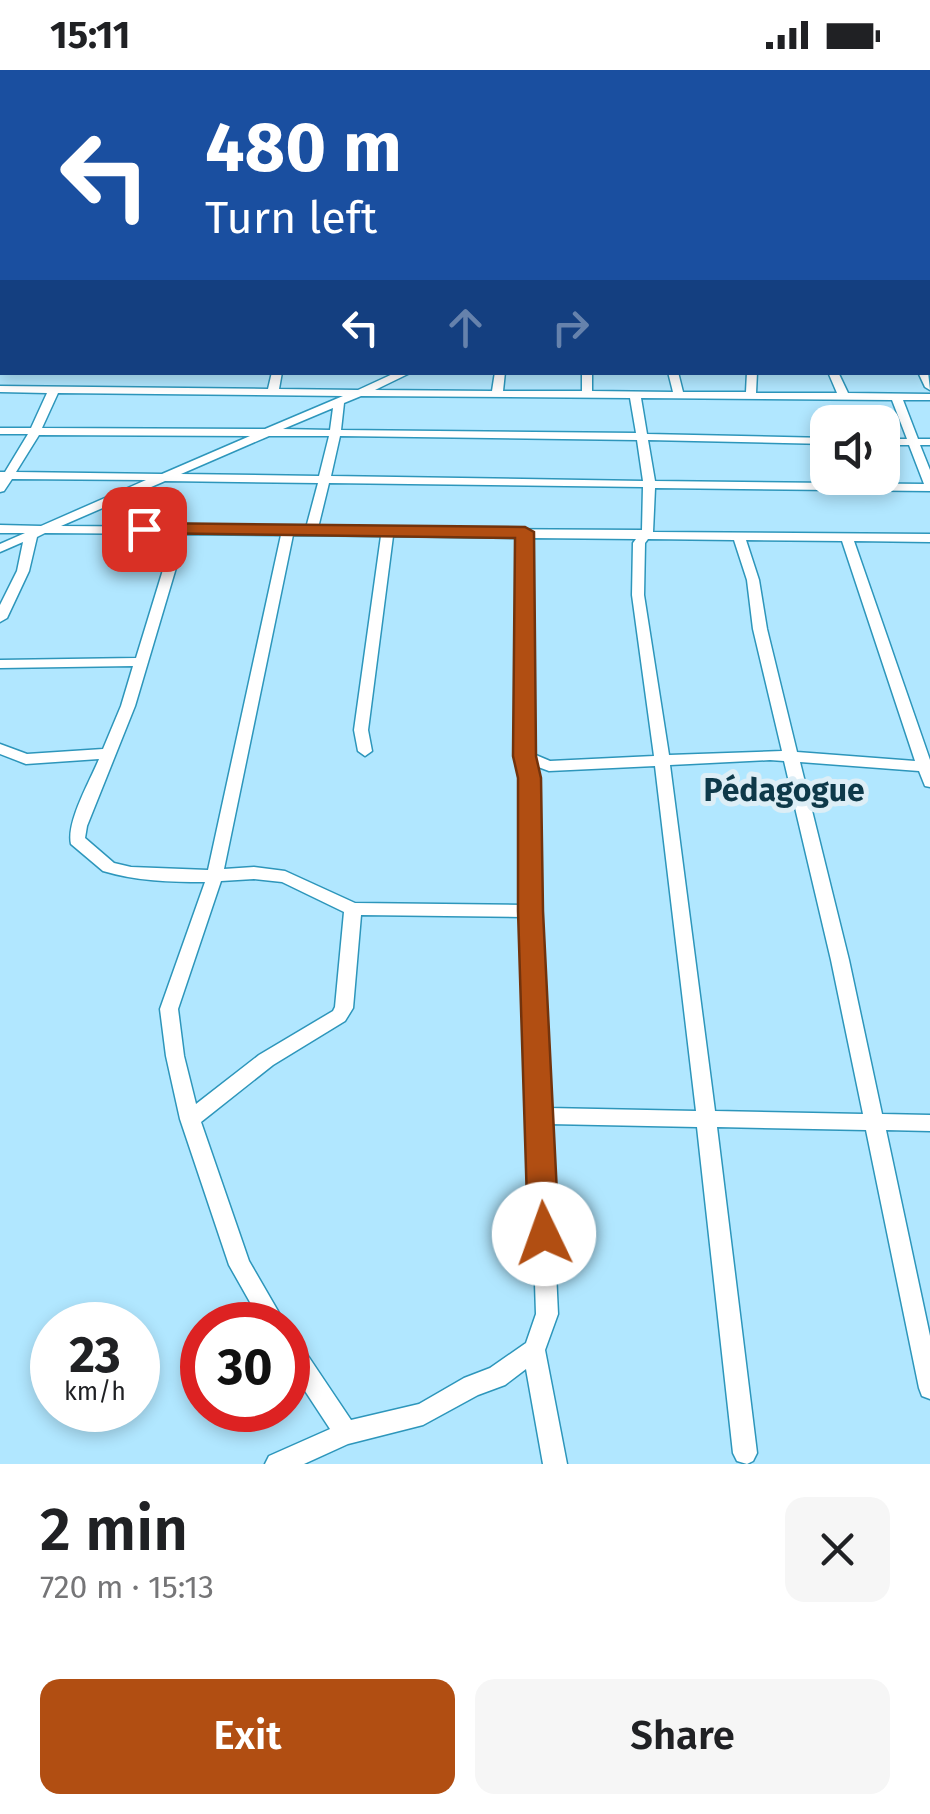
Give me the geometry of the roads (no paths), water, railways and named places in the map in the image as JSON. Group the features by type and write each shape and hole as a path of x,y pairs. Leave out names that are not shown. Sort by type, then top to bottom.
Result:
{"street":[{"path":"18,389 25,375"},
{"path":"105,390 112,375"},
{"path":"194,392 197,375"},
{"path":"273,392 276,375"},
{"path":"0,548 399,375"},
{"path":"497,394 500,375"},
{"path":"587,375 587,394"},
{"path":"674,375 679,395"},
{"path":"751,397 752,375"},
{"path":"834,375 844,396"},
{"path":"0,389 930,397"},
{"path":"0,489 4,475 36,432 54,389"},
{"path":"273,392 335,434"},
{"path":"635,394 649,482 646,534 639,543 638,596 663,760 745,1453"},
{"path":"4,475 124,478 176,474 192,479 930,486 897,398"},
{"path":"312,530 339,401"},
{"path":"0,432 810,441"},
{"path":"900,442 930,442"},
{"path":"0,529 930,538"},
{"path":"182,529 142,662 79,826 77,840 82,847 109,867 145,876 254,873 284,877 330,894 353,909 531,911"},
{"path":"262,1302 240,1264 190,1118 174,1056 169,1009 215,875 288,530"},
{"path":"366,751 360,730 388,532"},
{"path":"525,532 524,756 530,778 531,911 547,1314 534,1350 555,1464"},
{"path":"0,618 23,571 31,535"},
{"path":"739,536 754,580 760,629 824,888 930,1388"},
{"path":"524,756 549,766 790,756 928,772 846,536"},
{"path":"0,664 142,662"},
{"path":"0,749 26,759 108,754"},
{"path":"530,778 549,766"},
{"path":"190,1118 266,1060 340,1016 344,1008 353,909"},
{"path":"538,1116 930,1123"},
{"path":"277,1464 346,1433 423,1414 472,1386 497,1377 534,1350"},
{"path":"310,1379 346,1433"}],"district":[{"name":"Pédagogue","path":"784,790"}]}
